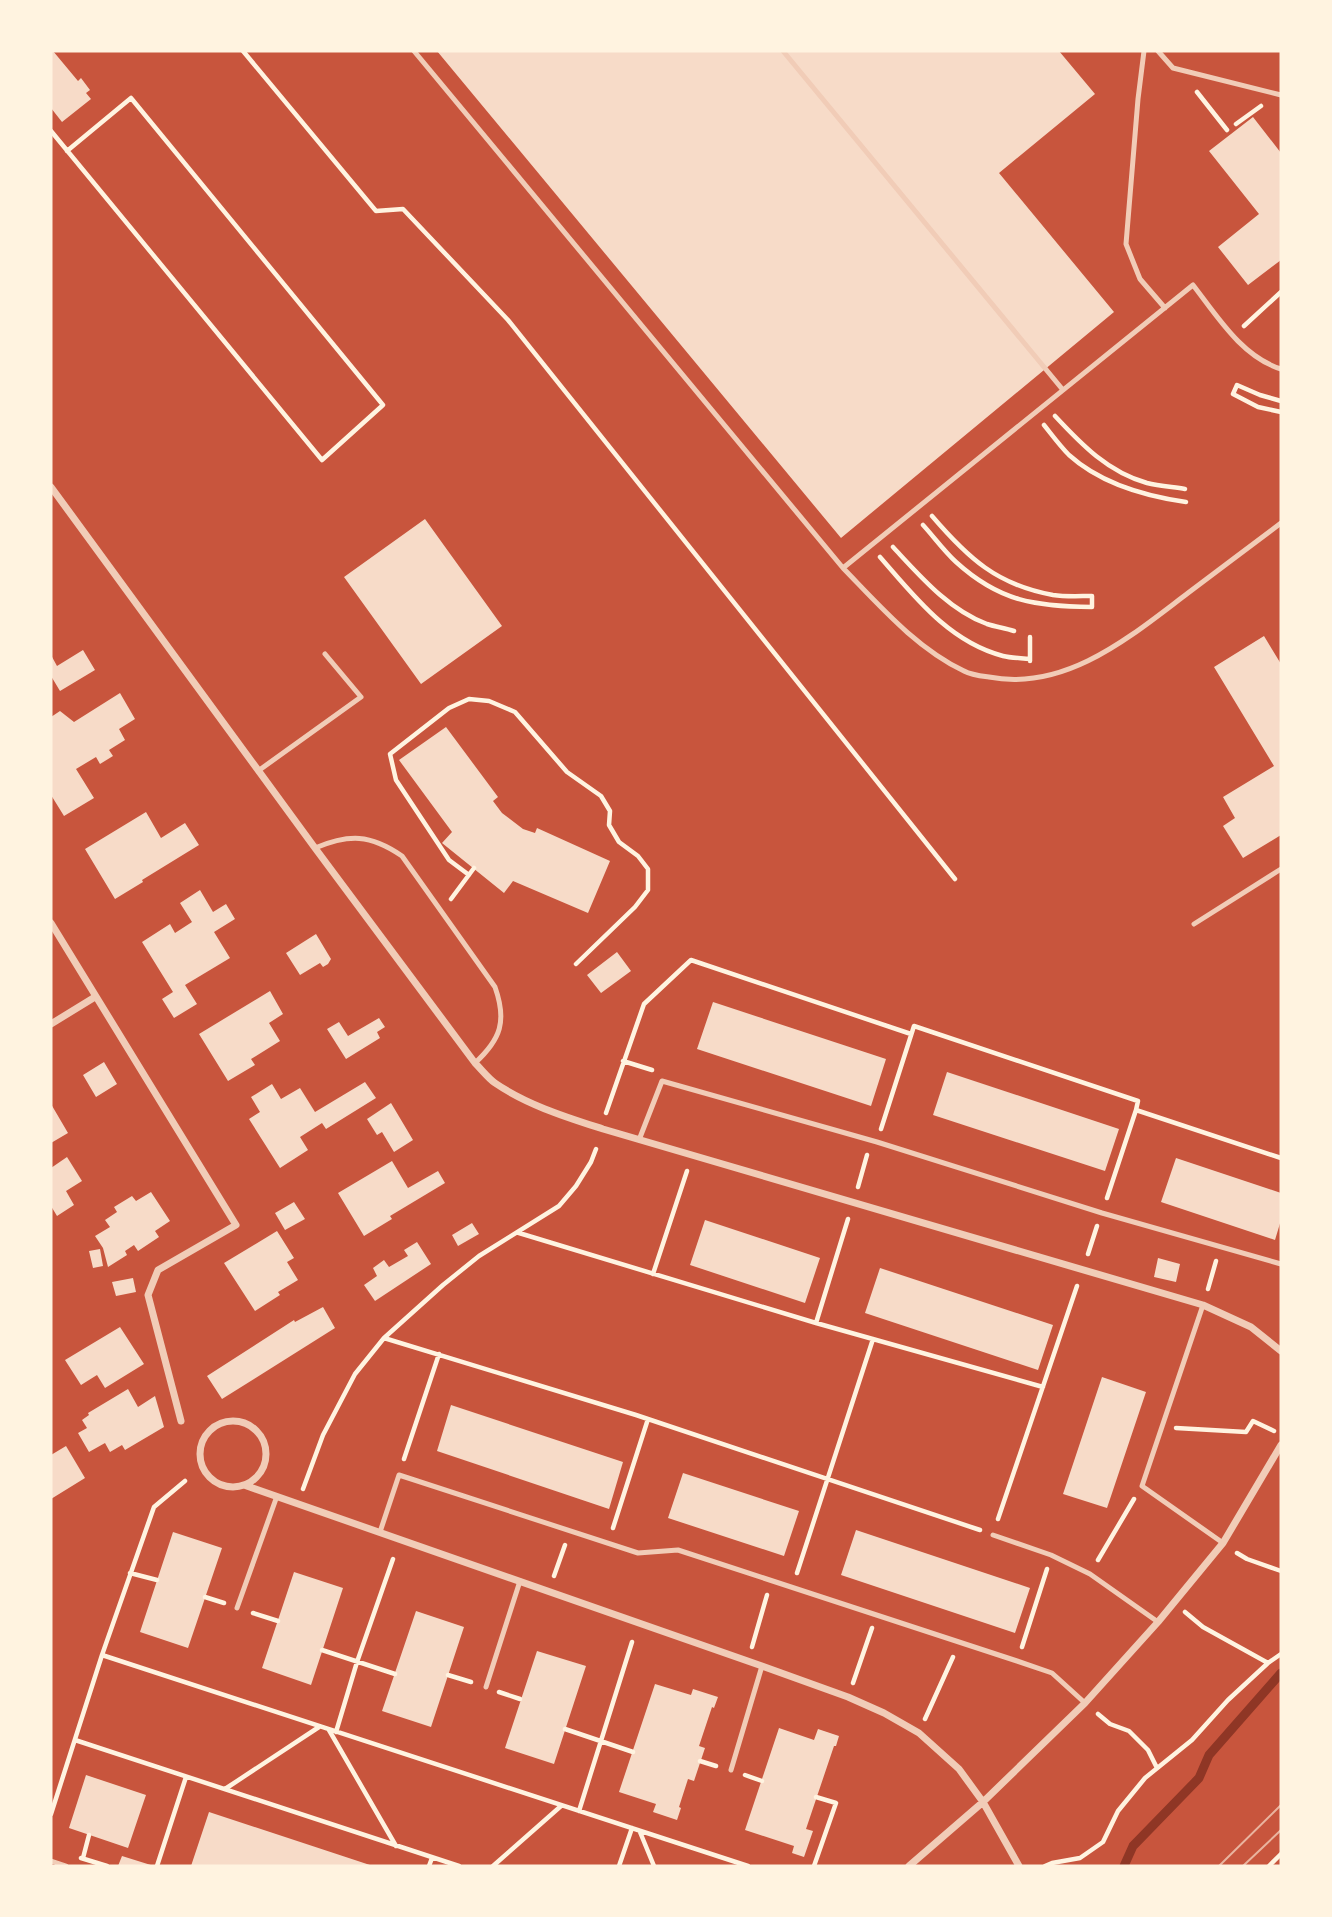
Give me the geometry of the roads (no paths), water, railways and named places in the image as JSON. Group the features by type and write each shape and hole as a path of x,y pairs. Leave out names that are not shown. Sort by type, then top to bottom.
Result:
{"street":[{"path":"51,487 314,848 475,1063 493,1082 553,1112 639,1140 1203,1305 1251,1327 1281,1351"},
{"path":"51,923 236,1224 158,1270 148,1295 181,1421"},
{"path":"51,1024 96,996"},
{"path":"244,1485 253,1481 265,1463 264,1441 258,1432 239,1421 218,1424 203,1440 200,1458 208,1476 224,1486 244,1485 298,1503 762,1666 884,1713 919,1733 958,1769 982,1802 1019,1866"},
{"path":"909,1866 982,1802 1085,1703 1175,1603 1223,1543 1281,1445"}],"lane":[{"path":"414,51 843,568 930,652 967,673 1006,680 1030,679 1084,664 1124,641 1281,523"},
{"path":"783,51 1063,390"},
{"path":"1144,51 1126,244 1140,279 1165,308"},
{"path":"1158,51 1173,68 1181,71 1281,94"},
{"path":"843,568 1193,285 1233,336 1266,364 1281,369"},
{"path":"258,771 360,697 325,654"},
{"path":"314,848 333,840 368,838 387,845 402,856 495,987 500,1001 503,1018 498,1035 489,1051 475,1063"},
{"path":"1194,924 1281,869"},
{"path":"639,1140 662,1081 877,1142 1102,1213 1281,1265"},
{"path":"1203,1305 1142,1486 1223,1543"},
{"path":"380,1532 399,1475 638,1553 678,1550 1017,1661 1052,1673 1085,1703"},
{"path":"237,1608 277,1496"},
{"path":"993,1535 1051,1555 1090,1574 1158,1622"},
{"path":"486,1687 520,1581"},
{"path":"731,1770 762,1666"},
{"path":"51,1861 66,1866"}],"waterway":[{"path":"1124,1866 1133,1846 1199,1778 1209,1755 1281,1673"}],"tram line":[{"path":"1219,1866 1281,1805"},
{"path":"1243,1866 1281,1830"}]}
